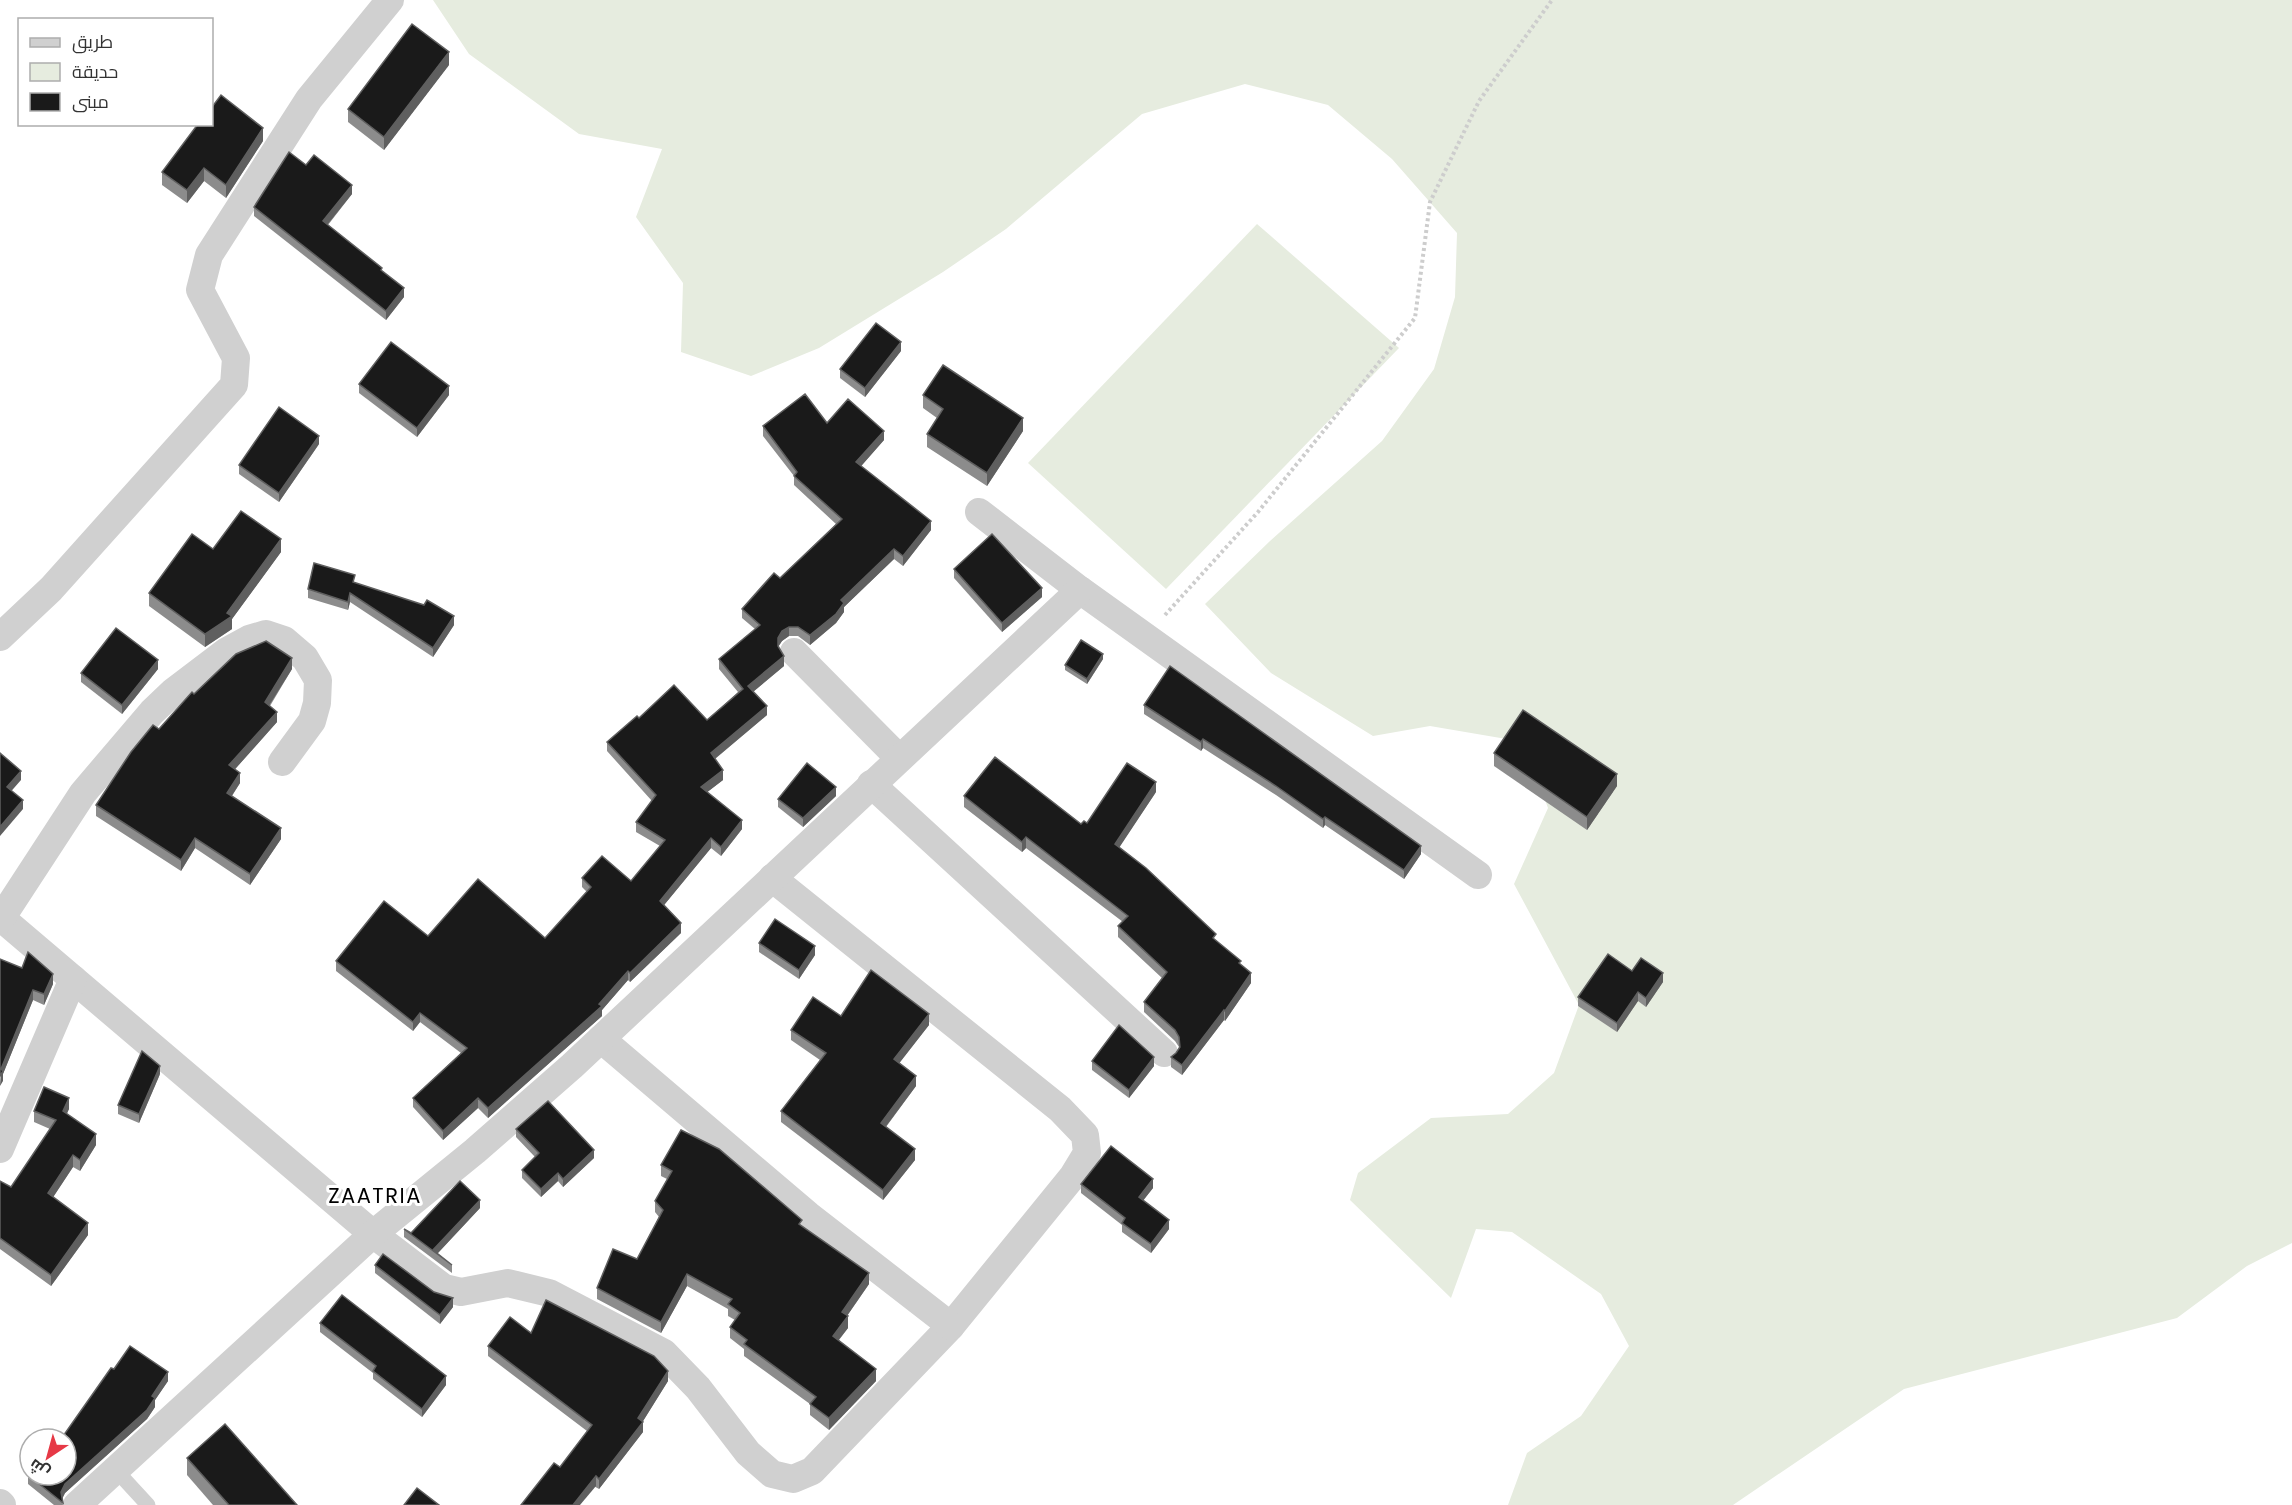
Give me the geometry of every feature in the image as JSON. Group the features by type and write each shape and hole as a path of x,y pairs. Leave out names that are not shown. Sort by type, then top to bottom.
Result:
{"street":[{"path":"0,637 51,589 234,385 236,358 200,290 209,255 309,99 390,0"},
{"path":"979,512 1080,590 1478,875"},
{"path":"77,1505 114,1468 373,1234 475,1151 600,1039 1080,590"},
{"path":"282,762 312,721 317,703 318,680 305,658 284,640 266,634 249,639 227,651 173,692 152,712 83,793 0,919 373,1234 444,1288 461,1292 508,1283 549,1293 664,1353 698,1388 748,1453 772,1474 793,1479 812,1471 951,1326 1073,1176 1087,1153 1085,1135 1060,1109 772,878"},
{"path":"794,652 899,758"},
{"path":"871,784 1164,1053"},
{"path":"0,1149 73,979"},
{"path":"600,1039 808,1215 951,1326"}],"lane":[{"path":"114,1468 148,1505"}],"path":[{"path":"1147,636 1258,512 1415,318 1430,202 1479,101 1552,0"}],"green space":[{"path":"433,0 2292,0 2292,1243 2247,1266 2177,1318 1904,1389 1733,1505 1508,1505 1527,1453 1581,1416 1629,1346 1601,1294 1512,1232 1476,1229 1451,1298 1350,1200 1358,1173 1431,1118 1508,1114 1554,1073 1579,1005 1514,884 1548,808 1524,742 1430,726 1373,736 1271,673 1205,604 1270,541 1382,441 1434,369 1455,297 1457,233 1392,159 1328,105 1245,84 1142,114 1006,229 943,272 819,348 751,376 681,352 683,283 636,217 662,149 579,134 469,54"},
{"path":"1257,224 1399,348 1166,589 1028,463"}],"building":[{"path":"412,24 449,52 384,137 348,109"},
{"path":"221,95 263,128 226,185 204,168 187,190 162,172 196,126 213,126 213,106"},
{"path":"289,152 306,165 314,155 352,185 323,221 404,288 386,311 254,207"},
{"path":"876,323 901,342 865,388 840,369"},
{"path":"391,342 449,386 417,428 359,384"},
{"path":"943,365 1023,418 987,473 927,434 943,409 923,395"},
{"path":"805,394 827,423 848,399 884,431 856,462 931,521 903,556 894,549 841,600 844,603 836,614 810,635 798,627 789,627 782,631 778,638 778,646 784,656 748,686 767,706 711,753 723,770 701,787 742,820 721,847 711,838 660,901 681,923 630,973 628,971 599,1004 602,1006 488,1108 478,1098 443,1131 413,1098 467,1048 420,1013 413,1022 336,961 384,901 428,936 478,879 545,938 591,887 582,878 602,856 631,881 665,840 636,822 656,795 607,742 637,716 639,718 674,685 707,720 743,689 719,659 760,625 742,609 774,573 780,578 842,519 794,476 797,472 763,426"},
{"path":"279,407 319,436 279,493 239,465"},
{"path":"241,511 281,539 227,613 232,616 205,634 149,593 192,534 213,549"},
{"path":"992,534 1042,588 1002,623 954,569"},
{"path":"314,563 355,575 353,582 424,605 427,600 454,616 433,648 350,593 348,602 308,589"},
{"path":"116,628 158,660 122,705 81,673"},
{"path":"1081,640 1103,654 1087,679 1065,665"},
{"path":"266,641 292,658 265,702 277,712 229,765 240,773 227,793 281,828 250,874 195,838 181,860 96,805 131,752 153,725 159,729 192,692 194,694 236,654"},
{"path":"1170,666 1421,846 1404,870 1203,739 1201,742 1144,705"},
{"path":"1523,710 1617,774 1587,817 1494,753"},
{"path":"0,753 21,771 7,787 23,800 0,827"},
{"path":"995,757 1081,824 1084,821 1087,823 1127,763 1156,782 1115,844 1146,868 1216,934 1213,938 1241,961 1239,963 1251,973 1225,1011 1182,1065 1171,1057 1180,1047 1179,1037 1175,1030 1144,1002 1167,972 1118,926 1128,916 1026,837 1022,842 964,796"},
{"path":"807,763 836,787 803,818 778,799"},
{"path":"775,919 815,946 799,970 759,943"},
{"path":"28,952 53,974 44,994 33,990 0,1076 0,959 22,968"},
{"path":"1608,954 1632,971 1641,958 1663,973 1646,998 1638,992 1617,1023 1578,997"},
{"path":"871,970 929,1014 894,1059 916,1076 881,1123 915,1149 883,1190 781,1111 826,1053 791,1030 813,997 841,1016"},
{"path":"1119,1025 1154,1057 1129,1090 1092,1061"},
{"path":"142,1051 160,1066 139,1114 118,1105"},
{"path":"44,1087 69,1098 63,1111 96,1134 80,1160 73,1155 48,1193 88,1223 51,1275 0,1238 0,1181 11,1187 56,1120 34,1111"},
{"path":"548,1101 594,1150 563,1179 558,1173 541,1189 522,1170 539,1153 516,1129"},
{"path":"681,1130 719,1149 802,1220 799,1224 869,1273 842,1312 848,1316 833,1336 876,1369 829,1418 810,1404 816,1397 744,1344 747,1340 730,1327 740,1313 728,1304 732,1299 687,1274 661,1322 597,1288 613,1249 637,1259 663,1210 655,1201 672,1171 661,1165"},
{"path":"1111,1146 1153,1179 1139,1197 1169,1220 1151,1244 1122,1223 1125,1218 1081,1184"},
{"path":"460,1181 480,1200 433,1250 452,1265 404,1229 411,1233"},
{"path":"383,1254 434,1292 453,1298 440,1315 375,1265"},
{"path":"342,1295 446,1376 422,1409 373,1371 376,1366 320,1323"},
{"path":"546,1300 654,1356 668,1371 638,1418 643,1422 599,1479 596,1476 573,1505 521,1505 554,1463 560,1467 592,1425 488,1346 510,1317 531,1333"},
{"path":"130,1346 168,1372 152,1396 155,1398 147,1410 78,1472 78,1427 69,1427 111,1368 114,1369"},
{"path":"225,1424 297,1505 229,1505 187,1458"},
{"path":"43,1487 64,1487 61,1492 63,1503"},
{"path":"417,1488 439,1505 404,1505"}],"district":[{"name":"ZAATRIA","path":"375,1195"}]}
